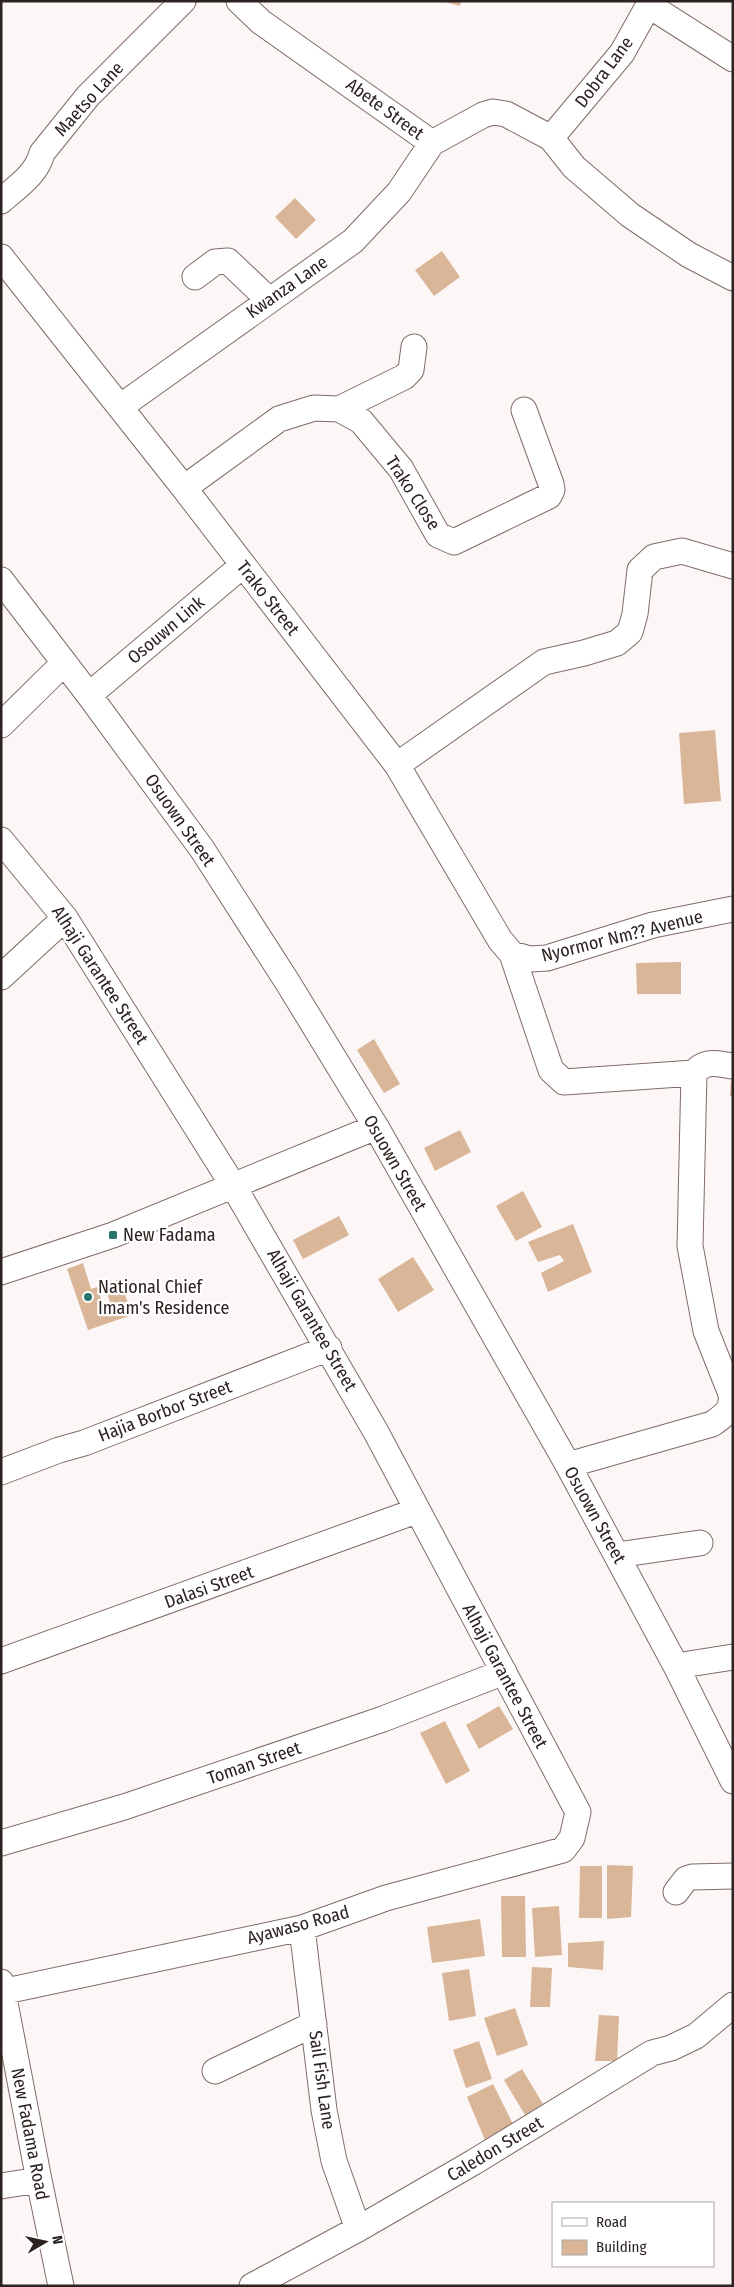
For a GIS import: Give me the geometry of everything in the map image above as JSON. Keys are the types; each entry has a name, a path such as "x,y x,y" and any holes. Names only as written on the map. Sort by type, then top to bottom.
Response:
{"street":[{"name":"Maetso Lane","path":"1,201 35,171 40,164 42,153 88,96 183,1"},
{"name":"Abete Street","path":"239,1 261,22 432,143 493,112 506,114 551,138 574,167 630,215 688,255 733,278"},
{"path":"650,4 733,59"},
{"name":"Dobra Lane","path":"551,138 622,53 650,4"},
{"name":"Kwanza Lane","path":"120,407 353,241 398,192 432,143"},
{"name":"Trako Street","path":"1,257 184,488 398,765 500,940 512,954 551,1070 564,1082 694,1073"},
{"path":"195,277 215,262 228,261 269,300"},
{"path":"339,409 404,377 411,370 414,346"},
{"name":"Trako Close","path":"184,488 280,419 314,408 339,409 361,421 401,469 438,535 454,542 549,496 552,490 551,484 524,410"},
{"path":"398,765 544,662 617,643 630,632 635,614 640,570 654,556 682,551 733,566"},
{"name":"Osouwn Link","path":"89,695 243,565"},
{"name":"Osuown Street","path":"1,580 89,695 206,856 288,983 376,1127 568,1464 676,1666 733,1781"},
{"path":"1,724 64,663"},
{"name":"Alhaji Garantee Street","path":"1,840 65,918 234,1187 329,1348 376,1432 416,1511 572,1799 578,1812 576,1825"},
{"name":"Nyormor Nm?? Avenue","path":"512,954 530,959 547,958 653,924 733,910"},
{"path":"1,976 65,918"},
{"path":"568,1464 712,1424 727,1414 732,1404 731,1394 706,1331 690,1246 694,1073 700,1065 708,1062 733,1066"},
{"path":"1,1272 113,1235 234,1187 376,1127"},
{"name":"Hajia Borbor Street","path":"1,1472 59,1450 84,1443 329,1348"},
{"name":"Dalasi Street","path":"1,1661 416,1511"},
{"path":"617,1555 700,1543"},
{"path":"676,1666 733,1657"},
{"name":"Toman Street","path":"1,1843 124,1807 383,1719 504,1672"},
{"name":"Ayawaso Road","path":"2,1988 302,1928 386,1898 563,1850 572,1838 576,1825"},
{"path":"676,1892 686,1879 692,1877 733,1876"},
{"name":"Sail Fish Lane","path":"302,1928 324,2110 334,2161 358,2229"},
{"name":"New Fadama Road","path":"2,1988 61,2286"},
{"name":"Caledon Street","path":"252,2286 358,2229 474,2162 652,2053 671,2048 696,2036 733,2005"},
{"path":"215,2071 314,2024"},
{"path":"1,2186 39,2180"}],"building":[{"path":"442,1 461,1 460,6"},
{"path":"295,198 316,220 296,239 275,217"},
{"path":"442,251 460,277 434,296 415,270"},
{"path":"715,730 721,801 684,804 679,733"},
{"path":"681,962 681,994 637,994 636,963"},
{"path":"374,1039 400,1084 384,1093 357,1050"},
{"path":"731,1081 733,1081 733,1096 730,1096"},
{"path":"460,1130 471,1152 435,1171 424,1148"},
{"path":"523,1191 542,1227 516,1241 496,1206"},
{"path":"339,1216 349,1235 303,1259 293,1240"},
{"path":"573,1224 592,1272 548,1292 541,1273 564,1261 560,1255 538,1262 528,1242"},
{"path":"413,1257 434,1290 398,1312 378,1279"},
{"name":"National Chief Imam's Residence","path":"83,1263 91,1289 97,1287 104,1307 111,1305 104,1285 120,1279 132,1315 88,1330 67,1269"},
{"path":"499,1706 513,1729 479,1749 466,1725"},
{"path":"445,1721 470,1771 446,1784 420,1733"},
{"path":"607,1865 633,1866 631,1917 607,1919"},
{"path":"580,1866 602,1866 602,1918 579,1918"},
{"path":"501,1896 525,1896 526,1957 502,1957"},
{"path":"559,1906 562,1955 535,1957 532,1908"},
{"path":"480,1919 485,1956 432,1963 427,1927"},
{"path":"604,1941 603,1970 568,1967 568,1943"},
{"path":"532,1967 552,1968 550,2007 530,2007"},
{"path":"469,1969 476,2016 449,2021 442,1973"},
{"path":"515,2008 528,2045 497,2056 484,2018"},
{"path":"599,2015 619,2016 617,2061 595,2061"},
{"path":"479,2041 492,2079 466,2088 453,2050"},
{"path":"522,2069 543,2104 525,2115 504,2080"},
{"path":"493,2084 516,2130 487,2145 467,2097"}],"place":[{"name":"New Fadama","path":"113,1235"},
{"name":"National Chief Imam's Residence","path":"88,1297"}]}
